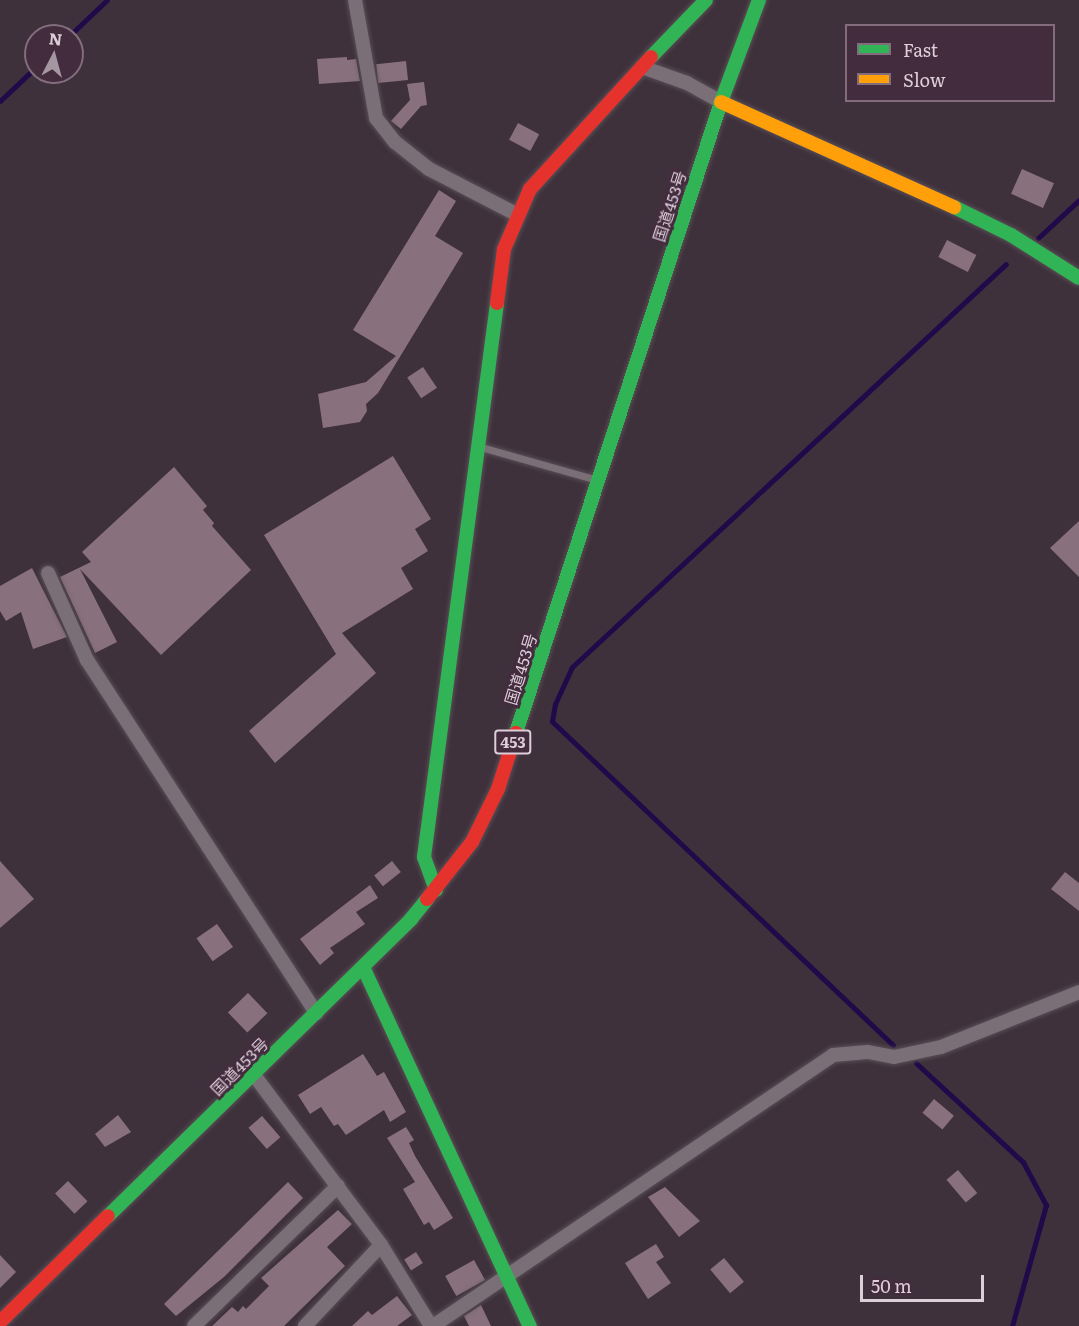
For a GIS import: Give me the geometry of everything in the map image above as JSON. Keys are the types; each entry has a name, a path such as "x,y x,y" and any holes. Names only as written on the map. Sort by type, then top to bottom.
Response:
{"main road":[{"path":"436,890 424,857 504,249 516,214 530,189 562,150 706,0"},
{"name":"国道453号","path":"0,1322 363,967 436,890 472,842 498,789 596,480 721,102 759,0"},
{"path":"721,102 1011,235 1079,278"},
{"path":"363,967 530,1326"}],"street":[{"path":"355,0 376,118 395,142 429,169 516,214"},
{"path":"642,67 721,102"},
{"path":"48,573 87,660 316,1013"},
{"path":"254,1076 381,1245 432,1326 507,1279 833,1055 868,1052 894,1057 941,1047 1079,992"},
{"path":"194,1326 338,1186"},
{"path":"304,1326 381,1245"}],"lane":[{"path":"478,446 596,480"}],"building":[{"path":"347,57 347,60 356,59 360,81 319,84 317,59"},
{"path":"406,61 408,80 378,83 376,64"},
{"path":"424,82 427,105 421,106 401,129 391,121 410,100 407,84"},
{"path":"518,123 539,134 530,151 509,140"},
{"path":"1022,169 1054,183 1043,208 1011,194"},
{"path":"439,190 456,201 435,236 463,253 378,393 366,404 367,411 360,422 323,428 318,394 366,382 396,356 353,330"},
{"path":"947,240 976,255 968,272 938,257"},
{"path":"423,367 437,388 421,398 407,378"},
{"path":"393,456 431,519 415,529 428,551 401,568 413,589 342,633 376,673 275,763 249,731 336,654 264,535"},
{"path":"174,467 207,506 203,510 214,523 212,526 251,570 161,655 80,569 117,642 95,653 60,577 91,562 82,552"},
{"path":"1079,521 1079,577 1050,548"},
{"path":"32,568 67,637 33,649 21,612 6,621 0,611 0,586"},
{"path":"0,861 34,899 0,928"},
{"path":"392,861 401,872 383,886 374,875"},
{"path":"1065,872 1079,883 1079,911 1051,889"},
{"path":"370,885 378,898 356,912 365,924 330,948 334,953 320,965 300,939"},
{"path":"217,924 233,947 213,961 197,938"},
{"path":"248,993 267,1013 247,1033 228,1012"},
{"path":"363,1054 377,1076 384,1072 406,1112 390,1122 384,1110 346,1135 338,1124 334,1126 321,1107 310,1114 298,1095"},
{"path":"934,1099 954,1116 942,1130 922,1113"},
{"path":"118,1115 131,1132 105,1147 95,1134"},
{"path":"262,1116 280,1137 267,1149 248,1128"},
{"path":"406,1127 414,1140 409,1143 415,1156 453,1218 434,1230 429,1222 424,1225 403,1189 415,1182 387,1138"},
{"path":"958,1170 977,1193 966,1203 947,1180"},
{"path":"68,1181 87,1201 75,1214 55,1194"},
{"path":"288,1182 303,1198 224,1277 176,1316 164,1304"},
{"path":"665,1187 700,1221 679,1237 648,1197"},
{"path":"338,1210 352,1224 327,1247 345,1266 284,1326 212,1326 232,1307 238,1312 243,1306 246,1309 269,1286 261,1278"},
{"path":"656,1244 664,1257 656,1262 671,1283 648,1299 625,1263"},
{"path":"416,1252 423,1263 411,1270 404,1259"},
{"path":"0,1255 16,1272 0,1288"},
{"path":"724,1258 744,1282 730,1293 710,1270"},
{"path":"474,1260 485,1280 456,1296 445,1276"},
{"path":"397,1296 412,1315 397,1326 352,1326 368,1311 372,1315"},
{"path":"481,1305 491,1326 469,1326 464,1316"}],"waterway":[{"path":"82,24 107,0"},
{"path":"0,101 24,78"},
{"path":"1038,238 1079,200"},
{"path":"893,1045 552,721 555,704 572,667 1006,264"},
{"path":"916,1063 1023,1162 1046,1205 1012,1326"}],"traffic: fast":[{"path":"651,57 706,0"},
{"path":"516,733 721,102 759,0"},
{"path":"954,207 1011,235 1079,278"},
{"path":"436,890 424,857 497,303"},
{"path":"108,1216 411,919 427,899"},
{"path":"363,967 530,1326"}],"traffic: slow":[{"path":"721,102 954,207"}],"traffic: jam":[{"path":"497,303 504,249 530,189 651,57"},
{"path":"427,899 472,842 498,789 516,733"},
{"path":"0,1322 108,1216"}]}
